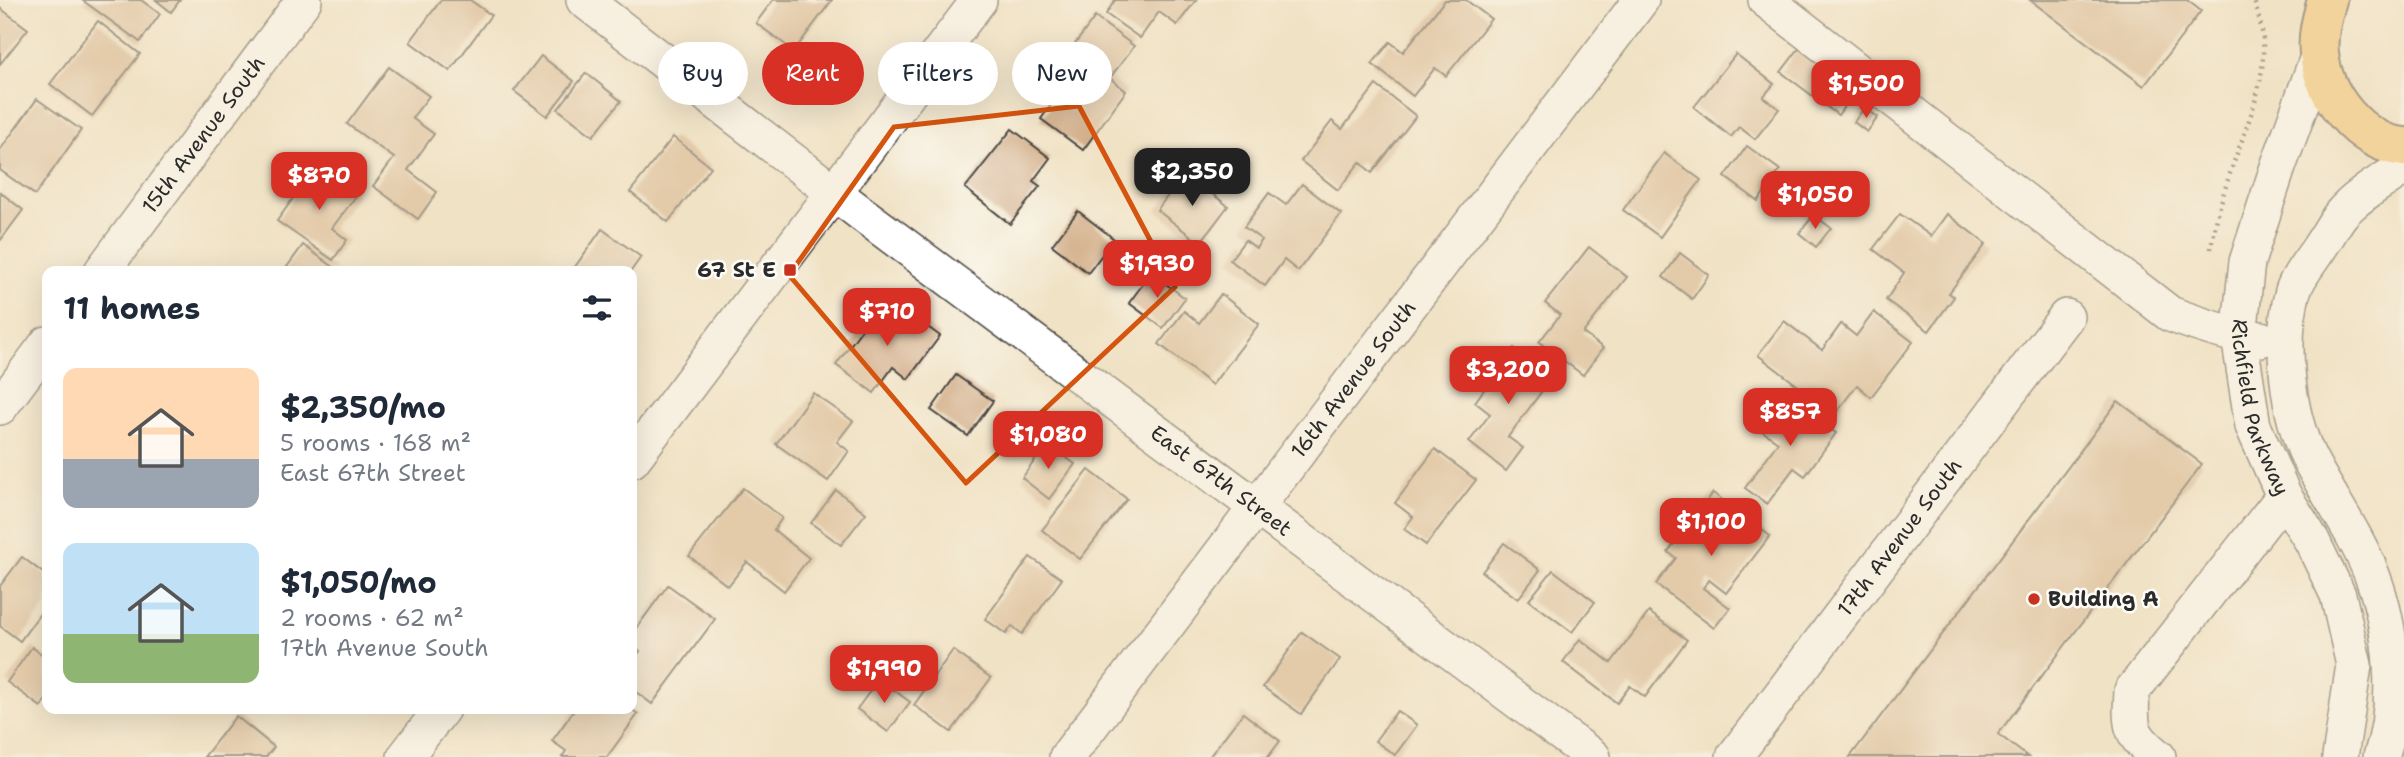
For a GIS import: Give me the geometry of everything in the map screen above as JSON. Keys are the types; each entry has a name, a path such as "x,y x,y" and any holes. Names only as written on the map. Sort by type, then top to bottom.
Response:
{"main road":[{"path":"2316,21 2327,85 2344,112 2368,134 2404,147"}],"street":[{"name":"15th Avenue South","path":"106,266 304,0"},
{"name":"East 67th Street","path":"584,0 835,193 1593,757"},
{"path":"637,453 979,0"},
{"name":"16th Avenue South","path":"1067,757 1641,0"},
{"path":"1774,2 2170,314 2239,336 2285,342"},
{"name":"Richfield Parkway","path":"2316,21 2278,167 2247,262 2239,336 2253,426 2284,496 2312,541 2338,595 2354,665 2340,757"},
{"name":"Richfield Parkway","path":"2381,757 2385,746 2393,682 2393,610 2309,457 2292,408 2285,342 2293,289 2343,211 2404,167"},
{"name":"17th Avenue South","path":"1734,757 2066,317"},
{"path":"0,407 42,351"},
{"path":"2158,757 2137,740 2131,719 2132,691 2284,496"},
{"path":"405,757 438,714"}],"path":[{"path":"2237,152 2254,111 2261,83 2263,41 2254,0"}],"highlighted area":[{"path":"1079,106 1175,287 966,483 789,275 894,127"}],"building":[{"path":"82,0 141,0 160,14 140,42"},
{"path":"156,0 180,0 171,12"},
{"path":"441,0 470,0 491,15 450,71 410,42"},
{"path":"773,0 832,0 801,42 782,42 756,23"},
{"path":"1115,0 1196,0 1177,25 1159,12 1140,38 1106,14"},
{"path":"1445,0 1466,0 1491,19 1446,76 1435,68 1413,96 1372,64 1390,42 1403,52"},
{"path":"2030,0 2187,0 2201,11 2144,86"},
{"path":"0,8 28,29 0,64"},
{"path":"1095,17 1134,46 1112,75 1112,42 1077,42"},
{"path":"98,21 140,54 92,116 50,84"},
{"path":"1804,42 1861,84 1838,115 1781,72"},
{"path":"1736,54 1774,84 1763,97 1779,109 1755,139 1739,127 1731,137 1694,107"},
{"path":"541,56 574,81 547,116 514,91"},
{"path":"389,67 429,96 412,118 434,134 408,170 437,192 418,219 373,186 394,158 347,124"},
{"path":"586,73 621,101 593,136 558,109"},
{"path":"1112,80 1126,91 1083,150 1041,119 1051,105 1112,105"},
{"path":"1376,85 1416,116 1372,173 1360,162 1338,190 1301,161 1332,121 1342,129"},
{"path":"37,99 81,130 35,195 0,170 0,150"},
{"path":"1864,108 1878,117 1867,132 1854,122"},
{"path":"1012,129 1050,158 1033,181 1040,186 1010,224 965,188"},
{"path":"673,137 711,167 668,222 630,192"},
{"path":"1747,146 1780,170 1758,201 1725,177"},
{"path":"1664,153 1701,180 1660,237 1623,210"},
{"path":"316,166 357,195 332,228 347,240 333,260 277,221"},
{"path":"1185,173 1228,206 1200,243 1157,210"},
{"path":"1302,184 1341,214 1298,271 1284,260 1265,286 1230,260 1245,240 1256,248 1262,240 1244,227 1269,193 1286,205"},
{"path":"0,192 23,210 0,241"},
{"path":"1078,211 1114,239 1088,273 1052,245"},
{"path":"1900,214 1931,236 1947,214 1986,244 1949,293 1954,297 1929,331 1886,300 1904,273 1873,249"},
{"path":"1814,215 1831,228 1816,247 1799,233"},
{"path":"602,229 641,257 635,266 576,266"},
{"path":"303,245 332,266 288,266"},
{"path":"1589,247 1627,277 1583,333 1603,348 1583,375 1539,342 1560,315 1545,303"},
{"path":"1680,253 1709,275 1692,299 1663,277"},
{"path":"1170,257 1183,267 1172,280 1160,270"},
{"path":"1151,273 1185,298 1163,328 1129,303"},
{"path":"1221,294 1259,324 1212,385 1159,344 1184,311 1199,323"},
{"path":"878,307 893,319 902,308 940,336 908,379 893,367 874,393 836,365"},
{"path":"1874,312 1913,342 1871,397 1857,385 1835,414 1758,355 1784,321 1822,350 1841,324 1856,336"},
{"path":"1514,348 1553,376 1508,437 1523,448 1506,471 1469,442 1490,414 1475,402"},
{"path":"956,375 993,401 968,436 931,410"},
{"path":"813,393 853,421 837,442 849,451 828,481 776,444"},
{"path":"1786,397 1836,433 1805,476 1794,468 1767,504 1745,488 1778,442 1762,431"},
{"name":"Building A","path":"2118,401 2202,464 1998,734 2028,757 1850,757"},
{"path":"1047,444 1075,464 1049,499 1022,478"},
{"path":"1435,449 1476,480 1426,545 1404,529 1413,517 1395,503"},
{"path":"1089,470 1127,499 1080,559 1042,530"},
{"path":"743,488 782,518 774,530 809,558 784,591 747,562 728,586 689,556"},
{"path":"836,490 866,513 841,545 811,523"},
{"path":"1713,493 1770,536 1726,593 1709,580 1703,588 1730,608 1714,628 1656,584 1676,558 1668,552"},
{"path":"1504,543 1540,570 1518,599 1482,572"},
{"path":"22,557 42,572 42,611 20,641 0,626 0,586"},
{"path":"1030,557 1062,579 1022,634 1012,626 1006,634 985,619"},
{"path":"1553,570 1595,602 1572,632 1529,600"},
{"path":"668,585 715,619 652,704 637,693 637,655 640,651 637,649 637,627"},
{"path":"1649,612 1687,640 1645,697 1630,686 1617,703 1563,662 1580,639 1611,663"},
{"path":"1302,632 1340,659 1301,714 1263,687"},
{"path":"32,647 42,654 41,707 7,682"},
{"path":"953,650 991,678 951,732 914,705"},
{"path":"879,679 910,702 888,732 857,709"},
{"path":"1397,711 1417,725 1395,755 1375,741"},
{"path":"1243,713 1280,741 1268,757 1209,757"},
{"path":"571,714 638,714 607,757 562,757 566,751 552,741"},
{"path":"236,716 274,747 266,757 204,757"}],"place":[{"name":"67 St E","path":"790,270"},
{"name":"Building A","path":"2034,599"}]}
